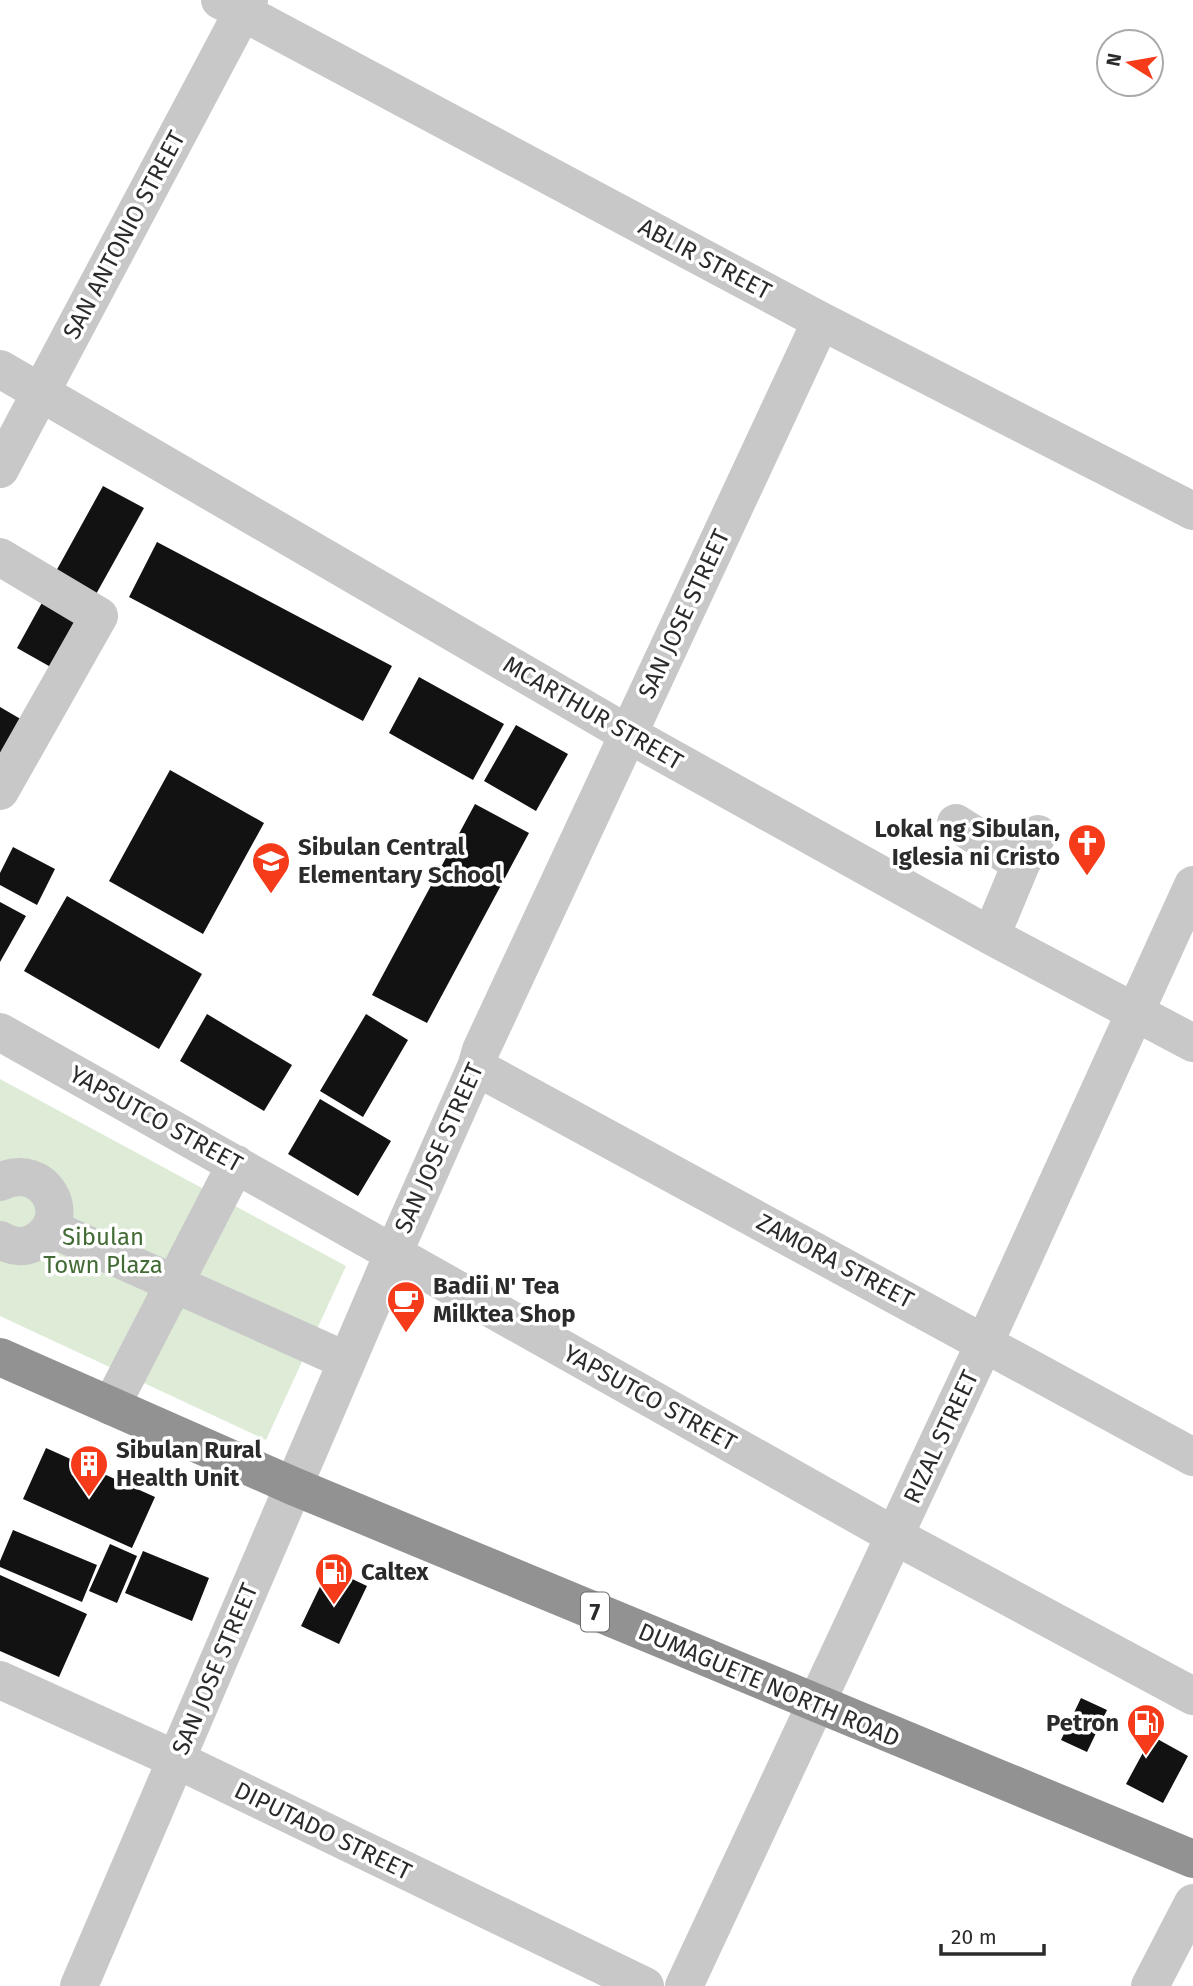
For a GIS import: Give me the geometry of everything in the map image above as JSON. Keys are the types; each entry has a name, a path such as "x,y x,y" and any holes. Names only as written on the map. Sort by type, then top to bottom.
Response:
{"highway":[{"name":"DUMAGUETE NORTH ROAD","path":"0,1357 293,1486 1193,1859"}],"street":[{"name":"ABLIR STREET","path":"237,4 821,321 1193,512"},
{"name":"SAN ANTONIO STREET","path":"0,470 237,4"},
{"name":"SAN JOSE STREET","path":"79,1986 487,1037 821,321"},
{"name":"MCARTHUR STREET","path":"0,369 628,734 991,936 1193,1043"},
{"path":"0,557 99,616 0,791"},
{"path":"956,822 1030,849 991,936"},
{"name":"RIZAL STREET","path":"684,1986 985,1342 1193,885"},
{"name":"YAPSUTCO STREET","path":"0,1032 895,1536 1193,1696"},
{"name":"ZAMORA STREET","path":"476,1067 1193,1457"},
{"path":"111,1406 236,1164"},
{"path":"0,1182 16,1176 31,1178 43,1186 52,1198 54,1208 50,1228 44,1237 31,1245 17,1247 1,1243"},
{"path":"50,1228 347,1361"},
{"name":"DIPUTADO STREET","path":"0,1680 177,1760 645,1986"},
{"path":"1150,1986 1193,1903"}],"green space":[{"name":"Sibulan Town Plaza","path":"0,1079 346,1266 266,1440 0,1316"}],"building":[{"path":"103,486 144,508 95,596 55,573"},
{"path":"157,542 392,666 363,721 129,597"},
{"path":"44,599 84,622 56,670 17,648"},
{"path":"419,677 504,724 473,780 389,733"},
{"path":"0,707 24,721 0,764"},
{"path":"516,725 568,754 536,811 484,781"},
{"path":"170,770 264,823 203,934 109,881"},
{"path":"475,804 529,833 427,1023 372,995"},
{"path":"13,847 55,869 37,905 0,885 0,873"},
{"path":"67,896 202,974 159,1049 24,971"},
{"path":"0,902 26,916 0,962"},
{"path":"207,1014 292,1065 264,1111 180,1061"},
{"path":"366,1014 408,1040 363,1117 320,1091"},
{"path":"320,1099 391,1141 358,1196 288,1154"},
{"name":"Sibulan Rural Health Unit","path":"46,1448 155,1497 132,1548 23,1499"},
{"path":"13,1530 97,1565 82,1602 0,1567"},
{"path":"110,1544 137,1556 117,1603 89,1591"},
{"path":"143,1551 209,1578 192,1621 125,1593"},
{"name":"Caltex","path":"329,1568 367,1586 339,1644 301,1626"},
{"path":"0,1575 87,1614 59,1677 0,1651"},
{"path":"1081,1698 1107,1710 1087,1752 1061,1740"},
{"path":"1152,1736 1188,1756 1163,1803 1126,1784"}],"place":[{"name":"Lokal ng Sibulan, Iglesia ni Cristo","path":"1087,877"},
{"name":"Sibulan Central Elementary School","path":"271,895"},
{"name":"Badii N' Tea Milktea Shop","path":"406,1334"},
{"name":"Sibulan Rural Health Unit","path":"89,1498"},
{"name":"Caltex","path":"334,1606"},
{"name":"Petron","path":"1146,1757"}]}
